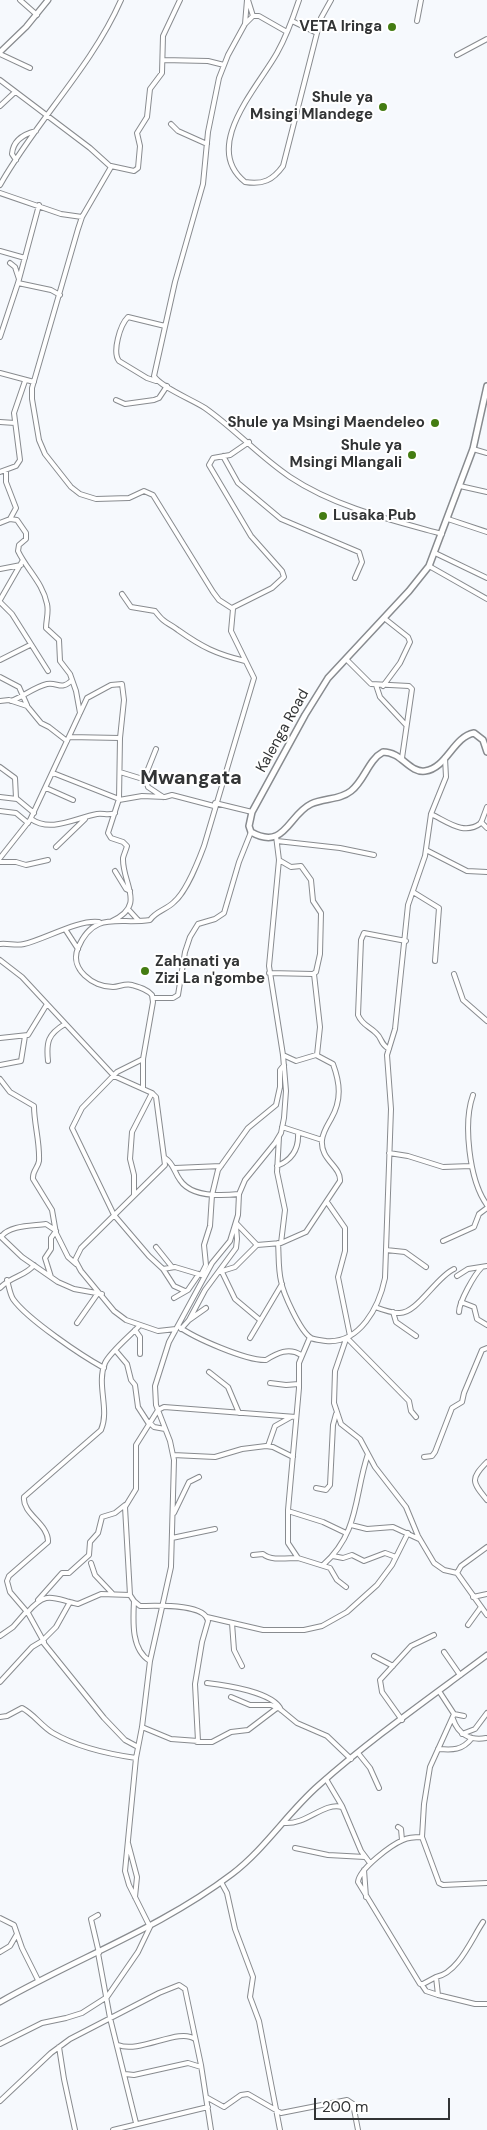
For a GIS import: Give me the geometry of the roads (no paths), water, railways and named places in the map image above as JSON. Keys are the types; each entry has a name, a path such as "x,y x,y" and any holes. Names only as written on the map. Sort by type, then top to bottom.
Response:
{"main road":[{"name":"Kalenga Road","path":"251,832 249,826 252,812 316,696 328,678 429,566 473,449 487,386"},
{"path":"251,832 266,838 276,839 302,810 311,804 345,795 351,791 373,760 381,753 386,752 402,758 416,770 425,771 436,766 463,738 474,733 482,740 487,752"}],"street":[{"path":"20,0 37,15"},
{"path":"30,68 0,53 37,15 48,0"},
{"path":"0,185 36,131 68,89 106,29 121,0"},
{"path":"0,80 111,166 134,171 138,168 140,146 137,134 147,117 150,89 162,73 163,36 180,0"},
{"path":"248,0 253,16"},
{"path":"246,24 248,0"},
{"path":"300,0 287,32 270,64 242,107 230,144 229,158 233,170 245,182 265,183 276,176 283,166 317,33 331,0"},
{"path":"417,21 421,0"},
{"path":"157,381 154,373 203,184 207,144 216,91 224,65 246,24 253,16 259,16 287,32"},
{"path":"292,21 317,33"},
{"path":"457,55 487,39"},
{"path":"162,60 208,61 224,65"},
{"path":"0,106 15,92"},
{"path":"171,124 178,131 207,144"},
{"path":"16,160 12,154 16,143 26,133 36,131"},
{"path":"0,944 25,944 89,922 150,920 155,913 165,910 177,899 200,858 254,679 231,631 234,614 232,608 219,600 212,592 151,493 144,491 129,498 96,499 84,496 71,487 45,454 39,440 32,399 34,382 82,217 109,174 111,166"},
{"path":"0,193 40,205 61,214 82,217"},
{"path":"0,337 19,281 40,205"},
{"path":"0,250 25,258"},
{"path":"10,263 15,267 19,281 51,290 60,295"},
{"path":"165,326 128,318 122,328 117,352 119,361 205,409 249,442 277,467 313,490 346,504 442,534"},
{"path":"0,373 34,382"},
{"path":"0,472 16,466 20,460 15,423 15,403 25,381"},
{"path":"116,400 125,404 154,400 159,398 166,386"},
{"path":"0,422 15,423"},
{"path":"232,608 272,588 284,577 282,570 243,524 212,474 209,465 210,461 234,453 249,442"},
{"path":"473,449 487,453"},
{"path":"223,456 238,482 280,519 359,552 362,562 355,578"},
{"path":"6,470 6,482 19,522 26,536 18,548 22,562 44,593 48,610 46,628 59,640 60,660 69,671 80,713"},
{"path":"460,486 487,492"},
{"path":"0,523 9,519 16,508"},
{"path":"9,519 19,522"},
{"path":"448,519 487,532"},
{"path":"435,554 487,578"},
{"path":"0,569 22,562"},
{"path":"22,562 0,601 12,614 48,671"},
{"path":"429,566 487,600"},
{"path":"122,594 131,607 155,610 166,624 176,628 202,646 217,654 245,661"},
{"path":"383,686 400,664 410,642 408,637 384,618"},
{"path":"0,660 30,645"},
{"path":"346,659 365,679 376,686 409,686 412,688 402,758"},
{"path":"0,677 19,687 24,695 27,706 41,723 68,739 120,738"},
{"path":"11,701 46,685 61,686 72,680"},
{"path":"0,858 34,813 89,696 111,685 123,685 119,800 108,833 111,838 123,842 127,846 124,860 131,903 128,909 112,921"},
{"path":"376,686 380,697 406,725"},
{"path":"0,701 11,701 27,706"},
{"path":"144,779 156,749"},
{"path":"316,1488 326,1490 330,1485 333,1425 336,1414 334,1393 335,1371 348,1338 362,1326 375,1307 382,1293 385,1278 391,1109 387,1061 395,1029 406,941 408,905 426,850 431,814 446,777 445,758"},
{"path":"0,767 15,778 14,791 17,799"},
{"path":"120,772 144,779 148,786 163,797"},
{"path":"53,774 79,782 96,789 104,795 119,800 142,796 163,797 172,795 252,812"},
{"path":"46,788 66,795 73,800"},
{"path":"0,796 17,799 34,813"},
{"path":"431,814 464,830 482,822 487,807"},
{"path":"0,811 16,813 28,823"},
{"path":"31,818 39,825 53,825 96,814 109,816 115,813"},
{"path":"56,847 86,818"},
{"path":"482,822 487,828"},
{"path":"153,998 173,998 178,995 190,937 198,924 215,919 224,913 239,862 251,832"},
{"path":"189,1320 204,1290 220,1272 236,1248 238,1240 236,1224 239,1194 245,1180 264,1159 282,1127 286,1091 284,1065 269,973 279,860 276,839 374,855"},
{"path":"426,850 467,871 487,872"},
{"path":"0,862 16,862 26,865 48,860"},
{"path":"279,860 291,867 301,866 311,880 313,901 321,915 320,954 314,974 320,1027 317,1056"},
{"path":"115,871 126,889 130,891"},
{"path":"413,892 439,908 435,960"},
{"path":"128,909 138,920"},
{"path":"101,922 91,929 78,949 78,966 84,976 106,986 126,984 137,986 149,992 153,998 143,1059 143,1089"},
{"path":"65,930 78,949"},
{"path":"389,1049 381,1044 378,1035 363,1024 358,1015 361,940 364,933 406,941"},
{"path":"0,960 22,977 114,1076 152,1093 158,1103 161,1144 165,1158 164,1167 81,1248 76,1257 76,1264"},
{"path":"269,973 314,974"},
{"path":"454,974 463,1000 487,1021"},
{"path":"0,1038 25,1036 30,1032 47,1004"},
{"path":"48,1061 47,1044 49,1036 65,1024"},
{"path":"0,1065 22,1061 25,1036"},
{"path":"220,1272 235,1267 257,1245 280,1243 306,1232 338,1185 340,1177 324,1154 322,1140 338,1104 339,1092 333,1064 317,1056 296,1061 283,1055"},
{"path":"143,1059 120,1070 86,1102 72,1127 114,1215 149,1256 163,1269 174,1286 186,1292"},
{"path":"150,1927 125,1871 136,1758 150,1661 171,1572 174,1455 154,1400 155,1386 162,1358 206,1266 204,1247 210,1226 215,1180 221,1166 248,1128 276,1105 280,1092 280,1070 284,1065"},
{"path":"0,1079 10,1092 34,1106 38,1130 39,1162 32,1173 33,1179 52,1210 55,1231 68,1257 100,1294 120,1316 140,1326 158,1330 178,1328 206,1308"},
{"path":"134,1195 134,1175 130,1159 131,1137 133,1127 141,1118 152,1093"},
{"path":"443,1241 474,1227 479,1214 487,1206 478,1188 471,1166 468,1116 473,1095"},
{"path":"282,1127 322,1140"},
{"path":"277,1166 288,1160 296,1150 298,1133"},
{"path":"278,1137 277,1166 285,1210 280,1243 282,1284 302,1328 310,1337 330,1341 348,1338"},
{"path":"389,1153 416,1158 443,1167 471,1166"},
{"path":"165,1158 175,1168 183,1184 212,1195 239,1194"},
{"path":"175,1168 221,1166"},
{"path":"327,1202 345,1228 345,1251 338,1277 348,1338 409,1401 411,1411 416,1417"},
{"path":"55,1231 46,1224 31,1227 23,1225 15,1230 4,1232 1,1236 17,1253 51,1277 70,1288 100,1294"},
{"path":"236,1224 257,1245"},
{"path":"174,1298 186,1292 202,1275 230,1241 236,1224"},
{"path":"51,1277 45,1258 51,1250 51,1238 55,1231"},
{"path":"156,1247 172,1267"},
{"path":"386,1250 405,1252 426,1268"},
{"path":"0,1288 8,1280 27,1273 34,1265"},
{"path":"457,1276 468,1269 487,1266"},
{"path":"163,1269 172,1267 202,1275"},
{"path":"458,1312 471,1280 482,1267"},
{"path":"375,1307 403,1313 410,1310 445,1273 454,1269"},
{"path":"220,1272 235,1299 260,1320"},
{"path":"8,1280 12,1297 30,1315 71,1347 104,1368"},
{"path":"250,1338 282,1284"},
{"path":"77,1323 100,1294"},
{"path":"461,1302 474,1307 477,1319 487,1325"},
{"path":"393,1312 396,1322 416,1336"},
{"path":"138,1747 125,1740 70,1678 44,1641 27,1612 10,1592 8,1578 30,1556 45,1546 48,1537 25,1505 24,1497 101,1430 105,1415 104,1368 108,1359 140,1326"},
{"path":"178,1328 192,1336 247,1358 266,1360 275,1354 287,1351 296,1351 301,1354"},
{"path":"136,1330 141,1340 140,1354"},
{"path":"298,1558 293,1554 288,1543 288,1511 293,1457 294,1417 301,1354 310,1337"},
{"path":"424,1457 432,1456 435,1452 452,1408 462,1402 482,1350 487,1348"},
{"path":"116,1350 127,1364 135,1385 138,1407 150,1424 154,1427 165,1429"},
{"path":"209,1372 228,1387 239,1414"},
{"path":"270,1383 299,1384"},
{"path":"0,1636 13,1627 62,1573 70,1573 88,1554 90,1542 98,1533 102,1518 114,1513 126,1504 136,1489 136,1445 158,1410 168,1407 225,1410 239,1414 259,1413 294,1417"},
{"path":"336,1414 341,1424 360,1439 375,1467 406,1508 420,1540 437,1567 457,1574 487,1615"},
{"path":"268,1446 275,1426 294,1417"},
{"path":"174,1455 215,1458 242,1448 268,1446 293,1457"},
{"path":"323,1565 333,1556 355,1514 368,1454"},
{"path":"487,1462 476,1473 475,1479 476,1487 487,1500"},
{"path":"173,1515 188,1483 199,1477"},
{"path":"126,1504 130,1595 134,1601 140,1606 163,1606 194,1610 207,1617 263,1630 304,1630 322,1626 346,1612 371,1592 383,1578 408,1533"},
{"path":"288,1511 324,1522 346,1534"},
{"path":"350,1525 367,1529 391,1526 420,1540"},
{"path":"172,1538 215,1529"},
{"path":"457,1574 461,1566 487,1547"},
{"path":"333,1556 344,1558 352,1555 364,1561 385,1553 396,1557"},
{"path":"253,1555 263,1554 270,1558 298,1558 323,1565 330,1568 338,1580 346,1587"},
{"path":"91,1563 98,1579 112,1593"},
{"path":"38,1600 54,1596 79,1604 98,1594 130,1595"},
{"path":"473,1597 487,1594"},
{"path":"134,1601 136,1638 140,1652 150,1661"},
{"path":"0,1682 34,1645 44,1641 56,1627 70,1602"},
{"path":"468,1625 481,1607"},
{"path":"197,1742 195,1684 207,1617"},
{"path":"232,1623 234,1650 242,1666"},
{"path":"402,1720 382,1692 379,1684 382,1677 411,1646 434,1635"},
{"path":"444,1652 460,1675"},
{"path":"0,2002 38,1980 150,1927 221,1882 250,1859 326,1779 487,1655"},
{"path":"374,1656 393,1666"},
{"path":"207,1683 244,1688 276,1702 279,1709"},
{"path":"439,1691 462,1734 472,1738 486,1738"},
{"path":"232,1697 250,1705 268,1705 279,1709 297,1723 327,1736 351,1758"},
{"path":"0,1717 7,1716 22,1708 53,1733 76,1743 136,1758"},
{"path":"142,1726 171,1739 206,1743 231,1732 248,1730 279,1709"},
{"path":"462,1734 475,1729 487,1713"},
{"path":"453,1717 464,1716"},
{"path":"453,1717 430,1767 426,1788 422,1837 439,1883 442,1885 487,1883"},
{"path":"438,1749 453,1751 465,1745 472,1738"},
{"path":"358,1753 370,1768 379,1788"},
{"path":"326,1779 342,1807 365,1857 370,1863"},
{"path":"284,1822 305,1820 332,1806 342,1807"},
{"path":"398,1827 401,1829 402,1840"},
{"path":"422,1837 402,1840 370,1863 358,1882 426,1991 475,2004 487,2004"},
{"path":"127,1839 137,1877 135,1897"},
{"path":"295,1848 328,1855 365,1857"},
{"path":"364,1870 366,1897"},
{"path":"221,1882 227,1893 235,1929 253,1977 250,1997 259,2021 280,2130"},
{"path":"98,1915 90,1921 110,2018 136,2123"},
{"path":"0,1918 12,1923 38,1980"},
{"path":"422,1985 436,1977 450,1973 472,1943 483,1922"},
{"path":"0,2044 42,2023 82,2013 107,1997 138,1952 150,1927"},
{"path":"0,1952 10,1946 17,1934"},
{"path":"436,1977 438,1995"},
{"path":"0,2100 59,2047 86,2030 159,1993 180,1985 185,1989 196,2039 211,2130"},
{"path":"118,2045 130,2048 185,2035 196,2039"},
{"path":"59,2047 75,2130"},
{"path":"125,2074 134,2075 192,2063 201,2067"},
{"path":"206,2097 224,2107 241,2095 248,2094 275,2108 278,2112 284,2113 347,2100 353,2104 358,2130"},
{"path":"113,2130 208,2107"}],"place":[{"name":"VETA Iringa","path":"392,27"},
{"name":"Shule ya Msingi Mlandege","path":"383,107"},
{"name":"Shule ya Msingi Maendeleo","path":"435,423"},
{"name":"Shule ya Msingi Mlangali","path":"412,455"},
{"name":"Lusaka Pub","path":"323,516"},
{"name":"Zahanati ya Zizi La n'gombe","path":"145,971"}],"district":[{"name":"Mwangata","path":"191,779"}]}
